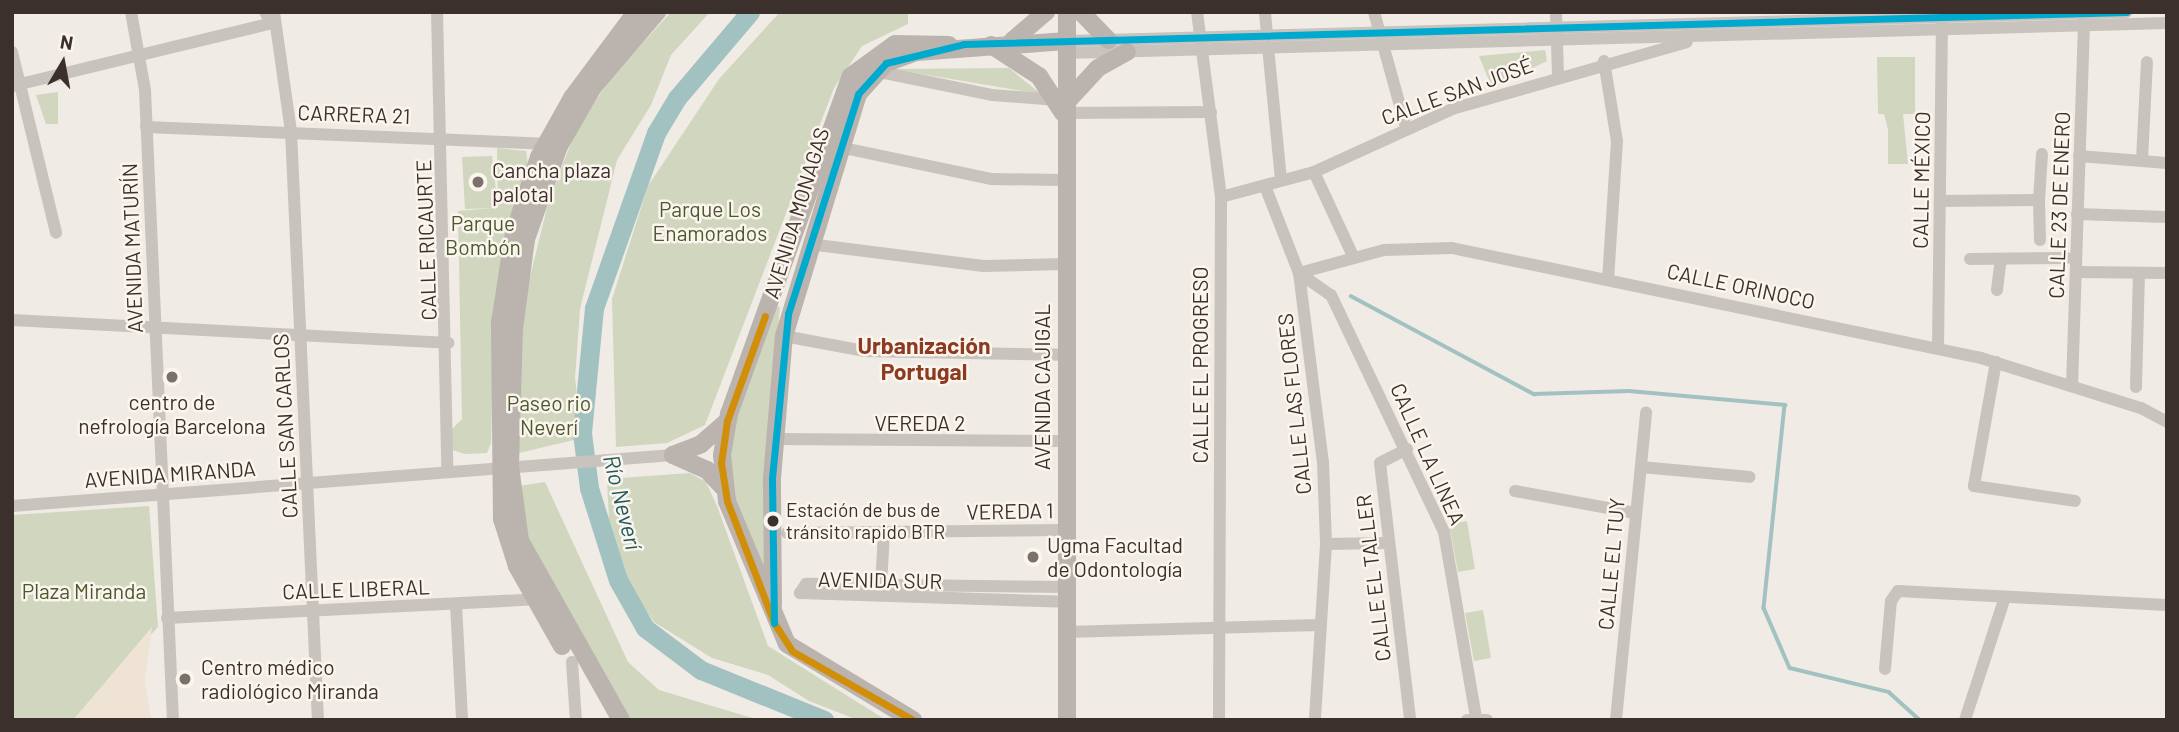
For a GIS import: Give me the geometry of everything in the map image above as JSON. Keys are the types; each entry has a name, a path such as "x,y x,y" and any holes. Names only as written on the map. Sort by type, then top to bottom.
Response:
{"main road":[{"path":"609,720 572,662 507,537 500,323 509,256 553,144 636,12"},
{"path":"553,144 593,87 657,12"},
{"path":"998,44 1031,30 1046,12"},
{"path":"1055,12 1063,45"},
{"path":"1063,45 1067,12"},
{"path":"1081,12 1108,40"},
{"name":"AVENIDA MONAGAS","path":"913,720 799,657 774,623 723,487 727,422 851,76 895,44 1063,45"},
{"path":"998,44 1028,66 1061,106 1098,68 1128,51"},
{"name":"AVENIDA MONAGAS","path":"774,623 775,439 784,336 809,244 858,94 875,71 949,45"},
{"name":"AVENIDA CAJIGAL","path":"1063,45 1061,106 1068,720"},
{"path":"673,455 701,444 727,422"},
{"path":"673,455 707,470 723,487"},
{"path":"540,599 621,720"},
{"path":"1060,720 1066,657"}],"street":[{"name":"AVENIDA MATURÍN","path":"131,12 142,54 155,330 159,488 173,720"},
{"name":"CALLE RICAURTE","path":"437,12 448,343 447,467"},
{"name":"CALLE EL PROGRESO","path":"1197,12 1220,197 1219,720"},
{"path":"1265,12 1281,179"},
{"path":"1374,12 1406,127"},
{"path":"2084,17 2127,12"},
{"path":"16,85 142,54 270,16 291,131"},
{"path":"1381,38 1557,19 1737,23 2084,17 2167,23"},
{"name":"CALLE 23 DE ENERO","path":"2072,386 2084,17"},
{"path":"1557,19 1558,75"},
{"name":"CALLE MÉXICO","path":"1938,348 1942,20"},
{"path":"1063,45 1128,51 1267,41 1381,38 1557,40 1713,36 1737,23"},
{"name":"CALLE SAN JOSÉ","path":"1220,197 1314,172 1406,127 1558,75 1604,61 1713,36"},
{"path":"1063,45 1108,40 1203,45"},
{"path":"12,52 16,85 56,233"},
{"path":"1604,61 1617,141 1608,279"},
{"path":"2142,160 2147,62"},
{"path":"875,71 980,93 1061,106 1211,113"},
{"name":"CARRERA 21","path":"146,128 440,135 553,144"},
{"name":"CALLE SAN CARLOS","path":"291,131 318,720"},
{"path":"839,147 991,179 1063,180"},
{"path":"2040,240 2042,154"},
{"path":"2079,156 2167,163"},
{"path":"1314,172 1353,256"},
{"name":"CALLE LAS FLORES","path":"1265,186 1299,273 1323,462 1326,544 1315,720"},
{"path":"1940,201 2039,200"},
{"path":"2077,214 2167,217"},
{"path":"809,244 984,266 1064,264"},
{"name":"CALLE ORINOCO","path":"1299,273 1353,256 1452,248 1996,362 2072,386 2167,422"},
{"path":"1970,259 2067,258"},
{"path":"1997,290 2001,259"},
{"path":"2077,272 2167,273"},
{"name":"CALLE LA LINEA","path":"1299,273 1331,295 1407,449 1444,532 1477,719"},
{"path":"2136,387 2139,274"},
{"path":"12,320 155,330 448,343"},
{"path":"784,336 864,351 1064,355"},
{"path":"1996,362 1974,486 2075,501"},
{"name":"CALLE EL TUY","path":"1616,720 1634,513 1646,412"},
{"name":"VEREDA 2","path":"775,439 1065,441"},
{"name":"CALLE EL TALLER","path":"1407,449 1380,463 1387,543 1410,720"},
{"name":"AVENIDA MIRANDA","path":"12,498 673,455"},
{"name":"AVENIDA MIRANDA","path":"307,480 447,467 504,467"},
{"path":"1641,467 1750,477"},
{"name":"AVENIDA MIRANDA","path":"12,506 159,488"},
{"path":"1515,491 1634,513"},
{"name":"VEREDA 1","path":"787,533 1065,530"},
{"path":"881,586 884,533"},
{"path":"1326,544 1387,543"},
{"name":"AVENIDA SUR","path":"806,584 1065,594 800,593 806,584"},
{"path":"1885,669 1892,594 2167,605"},
{"path":"1965,720 2005,597"},
{"name":"CALLE LIBERAL","path":"167,618 540,599"},
{"path":"456,604 462,720"},
{"path":"1066,632 1219,624 1321,625"},
{"path":"572,662 576,720"}],"green space":[{"name":"Paseo rio Neverí","path":"671,12 710,12 671,55 651,105 617,160 580,309 575,378 582,438 519,453 524,301 549,200 574,135 609,80"},
{"name":"Parque Los Enamorados","path":"780,12 908,12 908,24 862,46 834,88 705,425 667,443 616,447 612,299 648,186 719,79"},
{"path":"1545,50 1547,61 1492,88 1479,56"},
{"path":"1877,57 1915,57 1915,114 1903,114 1908,164 1888,164 1888,130 1884,114 1878,114"},
{"path":"1009,68 1041,94 892,69"},
{"path":"58,92 58,124 46,124 36,95"},
{"name":"Parque Bombón","path":"497,148 526,151 528,165 493,356 491,443 487,453 464,454 450,449 450,431 462,419 458,211 493,208 465,209 462,157 492,156 498,208"},
{"path":"774,306 780,307 763,484 764,579 728,483 731,425"},
{"path":"690,473 706,482 717,506 768,646 886,720 858,720 809,701 768,675 712,658 654,622 628,583 609,519 607,479"},
{"path":"545,482 628,662 659,690 759,720 631,720 528,543 519,486"},
{"name":"Plaza Miranda","path":"149,506 158,627 73,720 12,720 12,515"},
{"path":"1467,521 1475,569 1458,572 1449,524"},
{"path":"1483,610 1491,658 1474,661 1465,613"}],"shaded area":[{"path":"152,627 145,680 151,720 73,720"}],"waterway":[{"name":"Río Neverí","path":"750,12 677,98 656,133 594,308 582,433 589,488 618,580 645,628 701,670 824,720"},
{"path":"1351,296 1534,394 1629,391 1785,405 1764,608 1790,668 1889,692 1920,720"}],"transit line":[{"path":"774,623 772,478 788,314 858,94 886,63 964,44 2127,12"},
{"path":"765,316 727,421 721,463 727,501 774,623 792,651 913,720"}],"place":[{"name":"Cancha plaza palotal","path":"478,182"},
{"name":"centro de nefrología Barcelona","path":"172,377"},
{"name":"Estación de bus de tránsito rapido BTR","path":"773,521"},
{"name":"Ugma Facultad de Odontología","path":"1033,557"},
{"name":"Centro médico radiológico Miranda","path":"185,679"}],"district":[{"name":"Urbanización Portugal","path":"924,358"}]}
